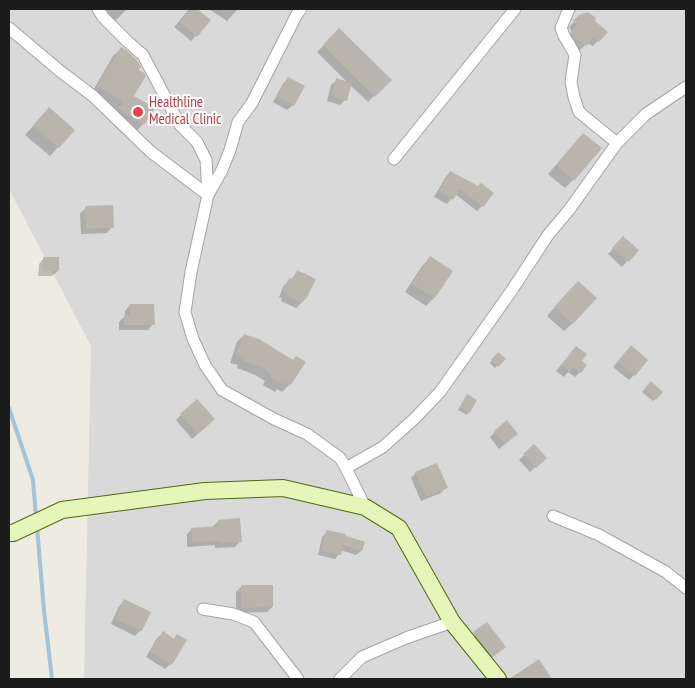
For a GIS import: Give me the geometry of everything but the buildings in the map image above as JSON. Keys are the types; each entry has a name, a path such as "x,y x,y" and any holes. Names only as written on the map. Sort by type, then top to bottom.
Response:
{"main road":[{"path":"11,533 62,510 205,491 283,488 365,507 399,528 452,622 498,679"}],"street":[{"path":"98,9 103,17 143,55 180,125 197,142 206,160 208,194"},
{"path":"302,9 297,14 252,103 238,122 230,150 208,194 190,272 185,312 193,339 205,365 222,390 274,419 307,434 340,458 365,507"},
{"path":"394,159 515,9"},
{"path":"569,9 561,28 575,54 571,82 577,104 580,112 617,143"},
{"path":"9,28 93,96 151,152 208,194"},
{"path":"346,468 383,447 414,420 440,392 512,290 548,235 569,210 617,143 646,114 686,87"},
{"path":"554,516 599,535 666,572 686,588"},
{"path":"203,609 233,614 254,622 298,679"},
{"path":"340,679 362,657 406,638 452,622"}],"shaded area":[{"path":"9,9 686,9 686,679 84,679 91,346 9,189"}],"waterway":[{"path":"9,408 33,480 36,517"},
{"path":"37,527 52,679"}],"place":[{"name":"Healthline Medical Clinic","path":"138,112"}]}
